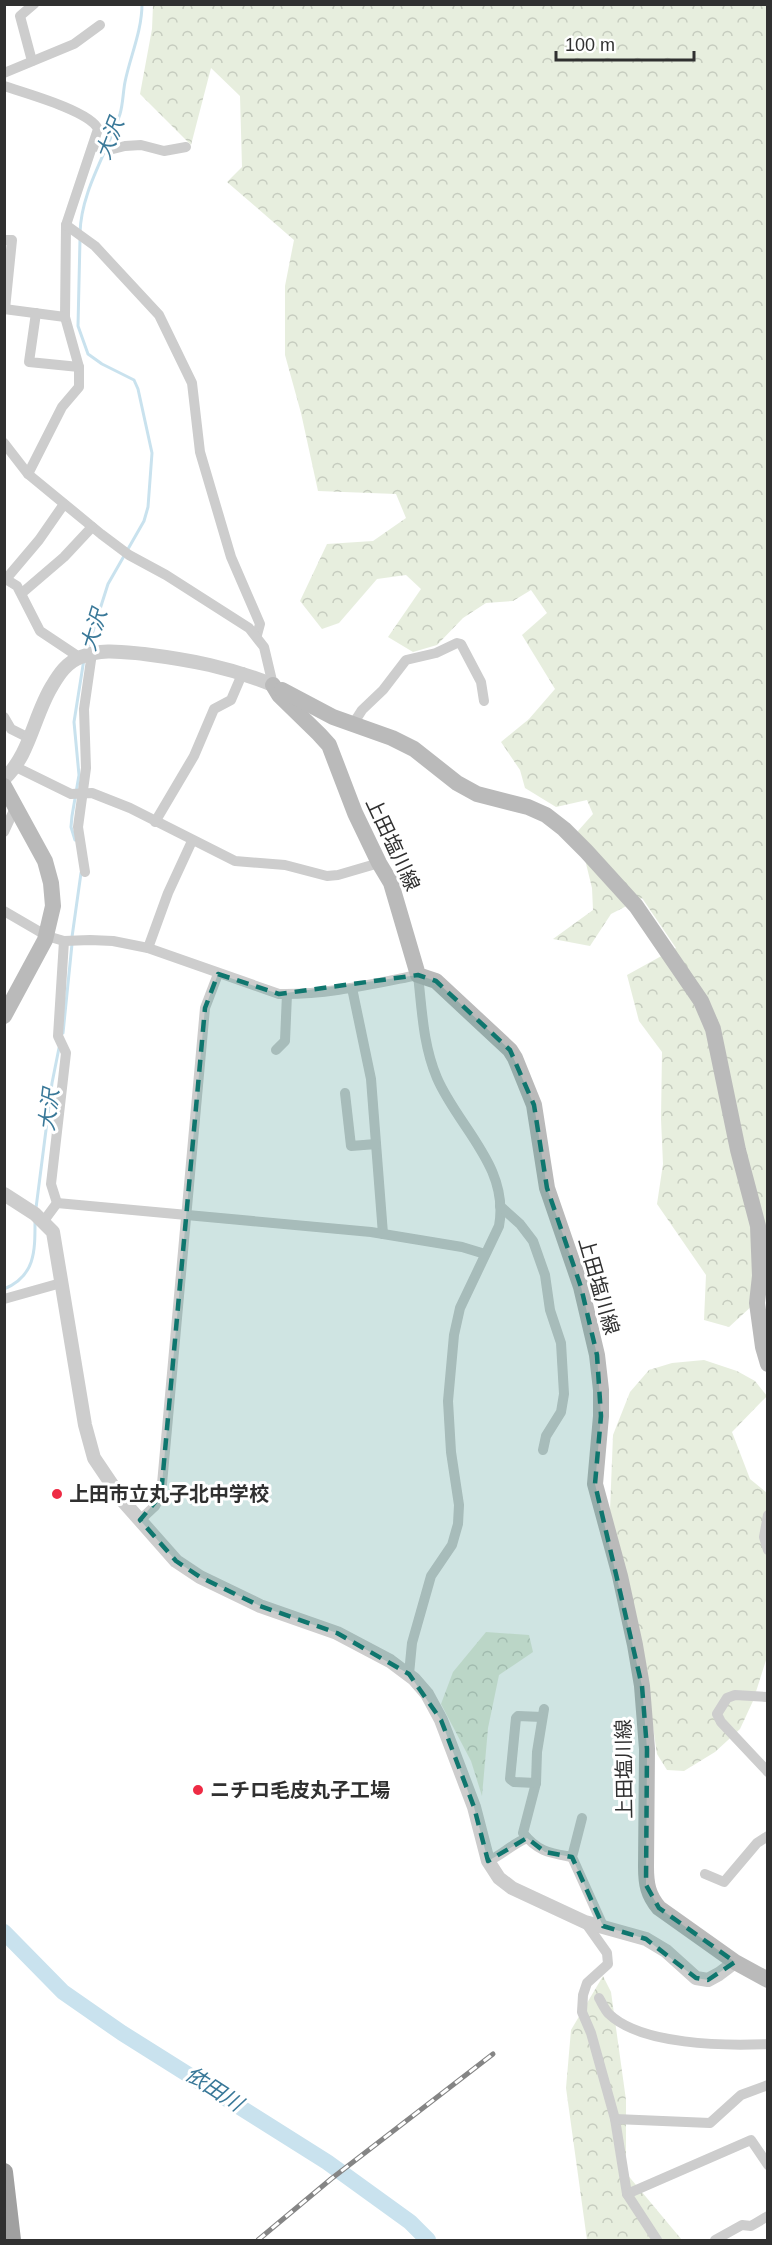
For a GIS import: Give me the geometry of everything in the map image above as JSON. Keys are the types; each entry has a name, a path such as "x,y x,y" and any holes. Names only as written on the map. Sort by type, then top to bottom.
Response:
{"highway":[{"path":"4,2172 12,2241"}],"main road":[{"path":"273,685 313,708 392,738 414,749 457,783 477,794 528,807 546,815 564,829 636,906 701,1001 713,1029 738,1150 758,1226 760,1276 757,1303 763,1347 768,1364"},
{"name":"上田塩川線","path":"273,685 279,695 328,745 339,777 379,864 391,883 418,975 436,981 510,1050 534,1105 547,1188 581,1287 597,1355 601,1416 595,1484 620,1576 642,1686 647,1749 646,1885 650,1898 659,1908 735,1962 768,1980"},
{"path":"4,786 45,861 51,883 53,906 47,936 38,958 4,1016"}],"street":[{"path":"32,60 20,16 34,4"},
{"path":"4,73 74,44 100,25"},
{"path":"4,86 50,101 91,119 98,129 66,225 66,317 79,367 79,387 62,407 28,474"},
{"path":"94,146 109,150 141,145 164,151 186,147"},
{"path":"66,225 95,246 159,315 192,382 200,452 231,557 260,624 257,635"},
{"path":"4,240 12,240 5,309 66,317"},
{"path":"36,313 29,362 79,367"},
{"path":"4,443 28,474 92,527 129,555 166,575 257,635 264,646 273,685"},
{"path":"64,504 39,540 5,578 17,586 22,593 40,631 85,655"},
{"path":"22,593 64,557 92,527"},
{"path":"353,724 362,710 383,690 406,660 436,653 457,643 461,644 482,682 483,701"},
{"path":"4,779 16,767 51,688 65,667 85,655 120,652 192,660 243,672 273,685"},
{"path":"85,655 86,768 78,827 85,872"},
{"path":"155,822 194,756 214,708 231,700 243,672"},
{"path":"4,717 11,729 29,738"},
{"path":"16,767 71,794 92,792 130,808 235,861 285,865 327,876 379,864"},
{"path":"4,832 15,808"},
{"path":"148,948 168,893 192,841"},
{"path":"4,911 47,936 64,942 101,940 148,948 279,994 352,988 418,975 425,1039 436,1078 454,1112 482,1149 497,1184 500,1206 499,1226 460,1308 454,1335 448,1401 451,1452 459,1505 458,1524 452,1545 431,1576 412,1643 409,1674"},
{"path":"57,1203 51,1184 66,1053 58,1036 64,942"},
{"path":"140,1520 155,1506 161,1495 205,1008 218,974"},
{"path":"352,988 371,1078 383,1234"},
{"path":"276,1050 285,1041 287,994"},
{"path":"345,1093 351,1146 376,1144"},
{"path":"4,1194 34,1214 53,1232 85,1425 94,1458 117,1493 176,1561 200,1577 260,1606 337,1633 390,1661 409,1674 427,1694 441,1720 474,1807 488,1861 499,1878 512,1888 585,1922 646,1939 666,1951 696,1978 708,1980 735,1962"},
{"path":"57,1203 383,1234 462,1247 485,1254"},
{"path":"43,1222 57,1203"},
{"path":"500,1206 520,1224 533,1241 545,1275 550,1310 561,1343 564,1394 561,1412 546,1436 543,1450"},
{"path":"4,1299 61,1283"},
{"path":"768,1515 764,1537 768,1550"},
{"path":"768,1697 735,1695 727,1698 717,1714 721,1722 768,1772"},
{"path":"536,1783 514,1782 510,1779 516,1718 543,1713 537,1752 536,1783 523,1833 531,1844 545,1852 572,1857"},
{"path":"582,1818 572,1857 603,1926"},
{"path":"705,1874 724,1882 757,1843 768,1836"},
{"path":"488,1861 502,1855 515,1843 527,1838"},
{"path":"585,1922 607,1953 608,1964 587,1983 583,1995 582,2012 591,2033 615,2119 627,2194 657,2241"},
{"path":"599,1998 608,2014 631,2028 654,2035 691,2042 768,2044"},
{"path":"615,2119 711,2123 741,2096 768,2085"},
{"path":"627,2194 751,2140 768,2165"},
{"path":"715,2241 742,2225 751,2226 768,2216"}],"highlighted area":[{"path":"218,974 279,994 418,975 436,981 510,1050 534,1105 547,1188 581,1287 597,1355 601,1416 595,1484 642,1686 647,1749 646,1885 659,1908 735,1962 708,1980 696,1978 646,1939 603,1926 572,1857 545,1852 527,1838 488,1861 474,1807 441,1720 409,1674 337,1633 260,1606 200,1577 176,1561 140,1520 161,1495 205,1008"}],"green space":[{"path":"153,5 767,5 768,1291 729,1327 704,1320 706,1275 657,1204 663,1164 662,1052 639,1021 627,975 676,948 642,898 611,914 590,946 553,939 593,910 592,888 578,831 593,814 587,800 556,807 525,788 520,770 501,742 529,719 555,689 522,635 547,613 531,590 513,601 486,603 463,618 437,645 413,652 388,637 421,589 406,575 377,579 339,623 322,629 300,601 327,544 373,541 406,518 396,494 318,491 301,413 285,355 285,286 294,240 227,182 242,167 240,96 211,68 191,145 140,94 152,29"},
{"path":"704,1360 737,1371 755,1381 767,1396 732,1432 750,1479 767,1493 767,1657 753,1701 740,1729 715,1752 684,1771 667,1770 657,1754 638,1627 610,1511 613,1435 630,1392 649,1370 672,1363"},
{"path":"486,1632 529,1635 533,1652 499,1675 488,1728 482,1796 471,1761 441,1704 453,1672"},
{"path":"603,1976 611,1992 626,2100 626,2173 682,2240 587,2240 566,2088 571,2030"}],"waterway":[{"name":"大沢","path":"80,233 81,217 90,187 120,114 125,82 140,24 142,4"},
{"name":"大沢","path":"80,239 78,326 88,354 102,364 134,380 152,453 148,507 144,521 108,584 87,650"},
{"name":"大沢","path":"75,840 71,827 79,775 74,722 84,659"},
{"name":"大沢","path":"72,937 81,873"},
{"name":"大沢","path":"63,1033 72,944"},
{"name":"大沢","path":"36,1208 52,1083 59,1048"},
{"name":"大沢","path":"4,1289 15,1284 32,1261 35,1220"},
{"name":"依田川","path":"4,1932 63,1992 122,2033 327,2162 410,2222 428,2240"}],"railway":[{"path":"258,2240 331,2179 493,2054"}],"place":[{"name":"上田市立丸子北中学校","path":"57,1494"},
{"name":"ニチロ毛皮丸子工場","path":"198,1790"}]}
